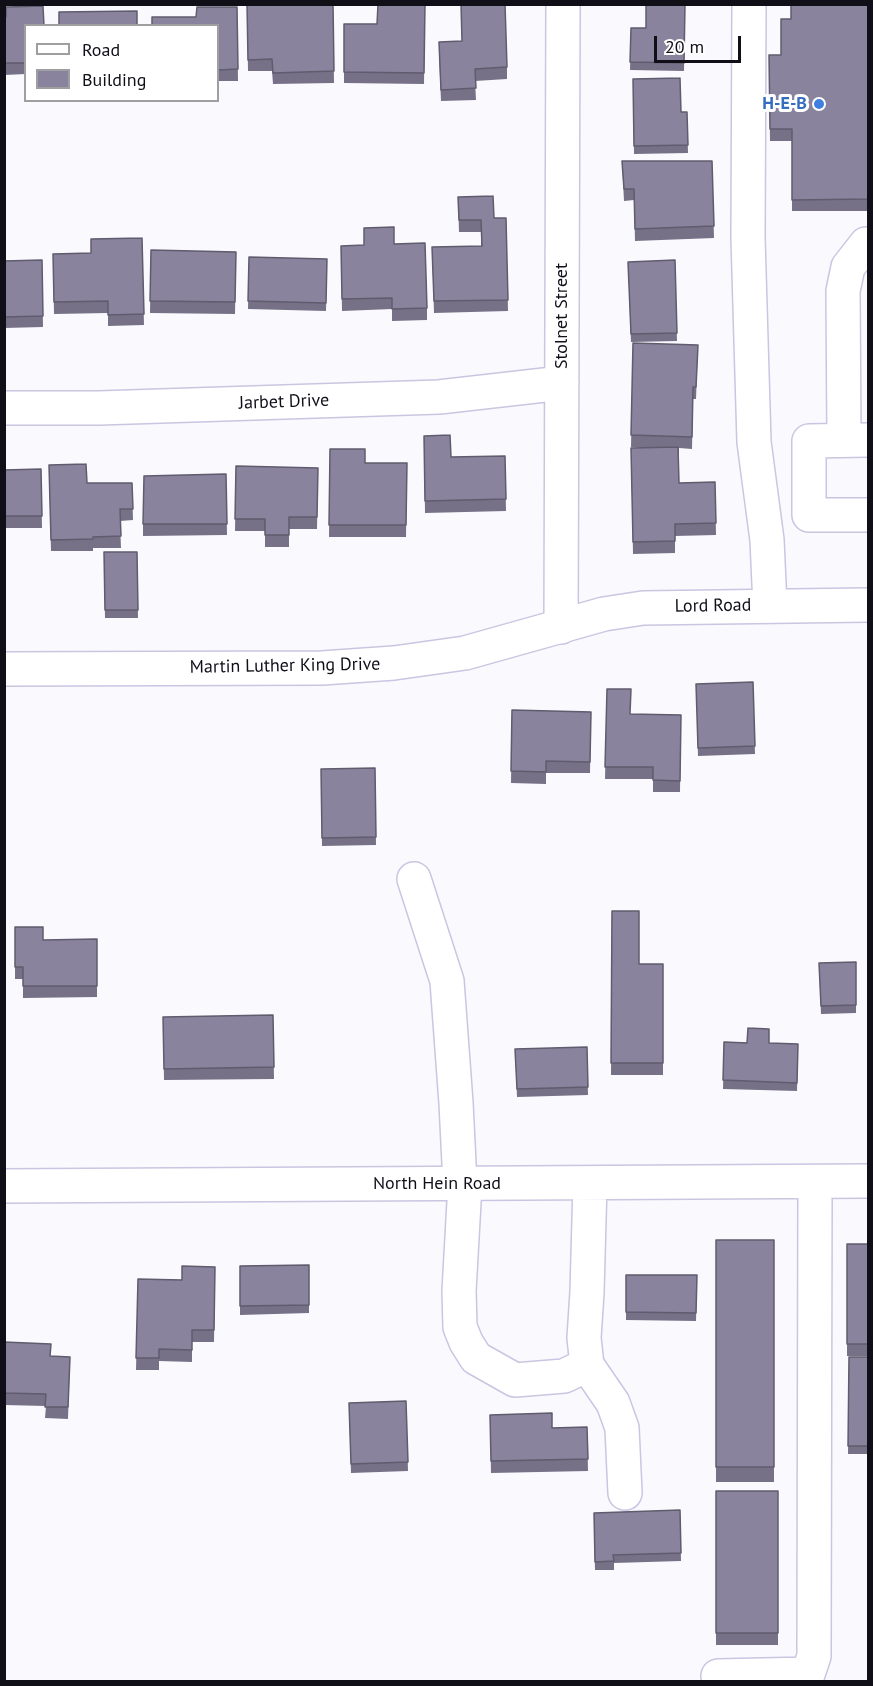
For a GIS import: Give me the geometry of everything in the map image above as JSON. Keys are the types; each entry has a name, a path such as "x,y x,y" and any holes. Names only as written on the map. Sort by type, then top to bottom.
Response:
{"street":[{"name":"Stolnet Street","path":"561,627 563,4"},
{"path":"748,4 748,238 754,442 767,540 770,606"},
{"path":"868,244 848,267 856,291 856,440 809,441 809,515 868,515"},
{"name":"Jarbet Drive","path":"4,408 99,408 439,397 562,383"},
{"name":"Lord Road","path":"561,627 604,614 643,608 868,605"},
{"name":"Martin Luther King Drive","path":"4,669 322,668 394,663 465,653 561,627"},
{"path":"414,879 447,981 462,1184 460,1327 476,1358 515,1380 564,1376 587,1365"},
{"name":"North Hein Road","path":"4,1186 868,1181"},
{"path":"718,1676 808,1674 814,1656 815,1182"},
{"path":"590,1183 584,1338 587,1365 613,1403 622,1428 625,1493"}],"building":[{"path":"247,4 333,4 334,71 273,73 272,59 248,60"},
{"path":"378,4 425,4 424,73 344,72 344,24 377,24"},
{"path":"461,4 505,4 507,67 475,69 476,88 441,90 439,42 462,41"},
{"path":"646,4 685,4 684,63 630,62 631,28 646,28"},
{"name":"H-E-B","path":"791,4 868,4 868,199 792,200 792,129 770,129 769,55 781,55 781,19 791,19"},
{"path":"43,6 44,24 24,24 24,63 4,63 6,7"},
{"path":"197,7 237,7 238,69 219,70 219,24 152,24 152,17 196,17"},
{"path":"137,11 137,24 59,24 59,12"},
{"path":"680,78 681,112 687,112 688,145 634,146 633,79"},
{"path":"622,161 712,161 714,226 635,229 634,189 624,189"},
{"path":"493,196 494,218 506,218 508,300 434,301 432,247 482,246 481,220 459,220 458,197"},
{"path":"394,227 394,244 425,243 427,308 392,309 392,298 342,299 341,246 364,245 364,228"},
{"path":"142,238 144,314 108,315 108,301 54,302 53,254 91,253 91,239"},
{"path":"151,250 236,252 235,302 150,301"},
{"path":"249,257 327,259 326,303 248,301"},
{"path":"42,260 43,316 4,317 4,261"},
{"path":"675,260 677,333 631,334 628,262"},
{"path":"633,343 698,345 696,387 693,387 692,437 631,435"},
{"path":"450,435 451,457 505,456 506,499 425,501 424,436"},
{"path":"678,447 679,483 715,482 716,523 675,524 675,541 633,542 631,448"},
{"path":"330,449 365,449 365,463 407,463 406,525 329,525"},
{"path":"86,464 87,483 132,483 133,509 120,509 121,536 51,540 49,465"},
{"path":"236,466 318,468 317,517 289,517 289,535 265,535 265,519 235,519"},
{"path":"41,469 42,516 4,516 4,470"},
{"path":"226,474 227,524 143,524 144,476"},
{"path":"104,552 137,552 138,610 105,610"},
{"path":"753,682 755,746 698,748 696,684"},
{"path":"607,689 631,689 630,714 681,715 680,781 653,780 653,767 605,767"},
{"path":"512,710 591,712 590,762 546,761 546,772 511,771"},
{"path":"375,768 376,837 322,838 321,769"},
{"path":"612,911 639,911 639,964 663,964 663,1063 611,1063"},
{"path":"15,927 43,927 43,940 97,939 97,986 23,986 23,967 15,967"},
{"path":"856,962 856,1005 821,1006 819,963"},
{"path":"273,1015 274,1067 164,1069 163,1017"},
{"path":"748,1028 769,1029 769,1043 798,1044 797,1083 723,1080 724,1042 747,1043"},
{"path":"587,1047 588,1087 517,1089 515,1049"},
{"path":"716,1240 774,1240 774,1467 716,1467"},
{"path":"847,1244 868,1244 868,1344 847,1344"},
{"path":"309,1265 309,1305 240,1306 240,1266"},
{"path":"182,1266 215,1267 214,1330 192,1330 192,1350 159,1349 159,1358 136,1358 138,1279 182,1280"},
{"path":"626,1275 697,1275 696,1313 626,1312"},
{"path":"4,1342 51,1344 50,1356 70,1357 68,1407 45,1407 46,1394 4,1393"},
{"path":"849,1357 868,1357 868,1446 848,1446"},
{"path":"406,1401 408,1462 351,1464 349,1403"},
{"path":"552,1413 552,1428 587,1427 588,1459 491,1461 490,1415"},
{"path":"716,1491 778,1491 778,1633 716,1633"},
{"path":"680,1510 681,1553 613,1555 614,1561 595,1562 594,1513"}],"place":[{"name":"H-E-B","path":"819,104"}]}
